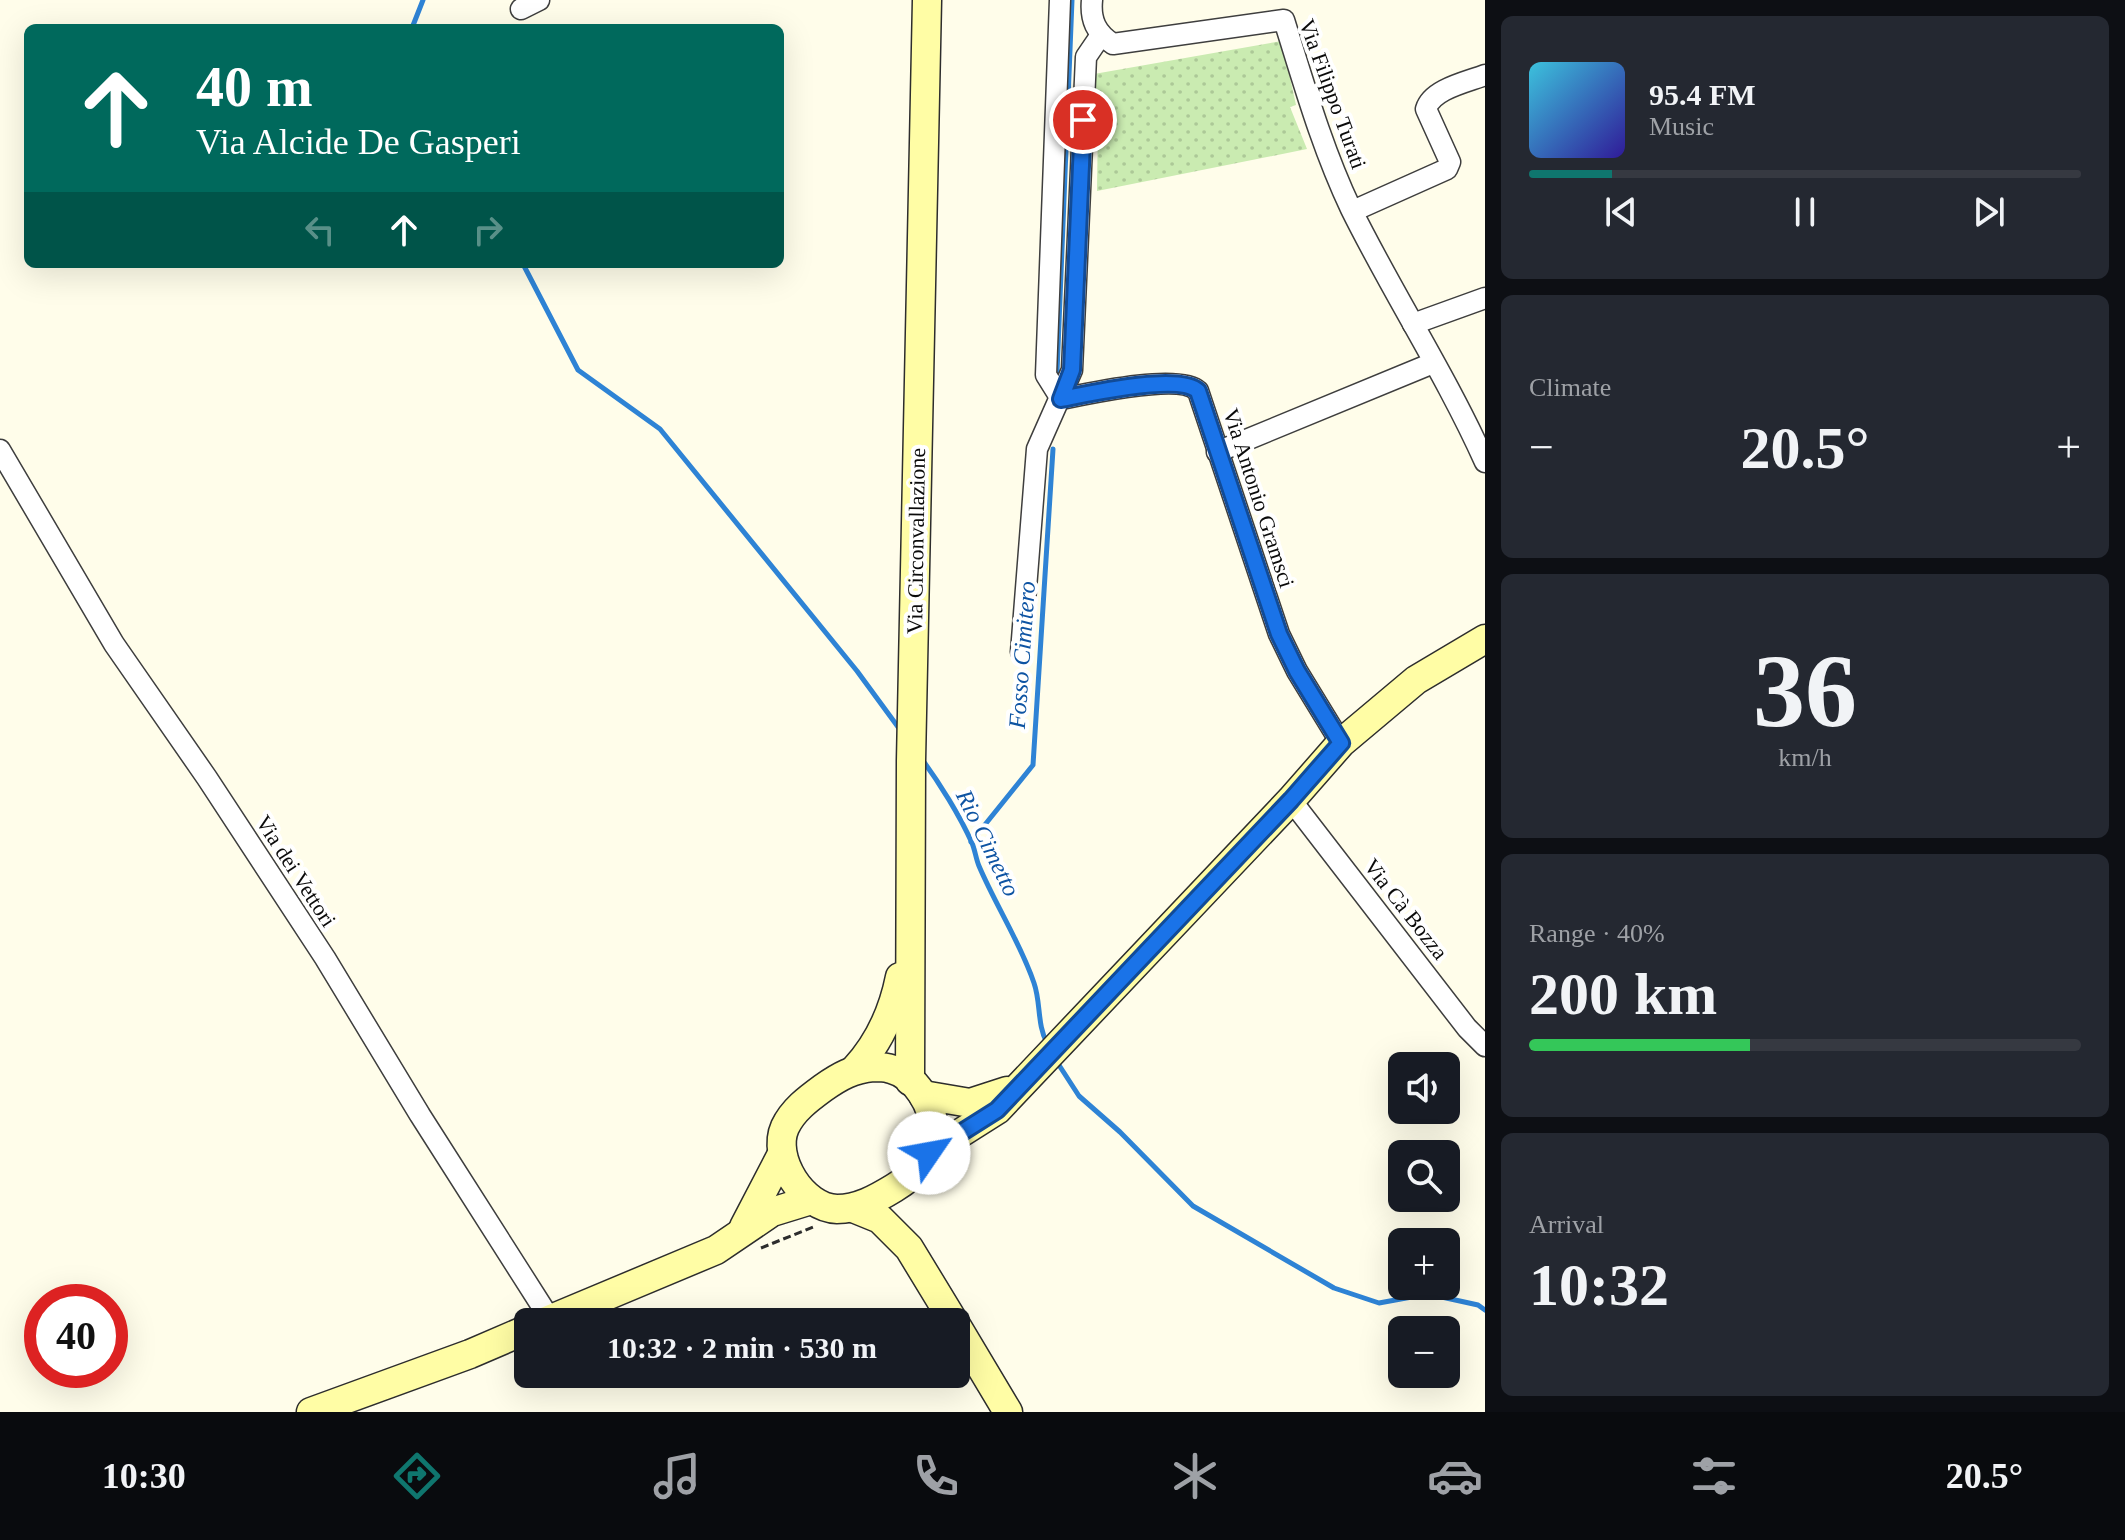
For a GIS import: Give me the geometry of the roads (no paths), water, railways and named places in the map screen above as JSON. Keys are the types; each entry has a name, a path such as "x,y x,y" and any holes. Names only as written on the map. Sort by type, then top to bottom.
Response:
{"main road":[{"name":"Via Circonvallazione","path":"917,1088 909,925 927,0"},
{"path":"929,1153 997,1110 1291,800 1341,743 1416,680 1485,639"},
{"path":"742,1231 782,1154 783,1130 793,1113 806,1100 855,1069 871,1051 893,1006 909,925"},
{"path":"782,1154 793,1180 811,1200 833,1209 853,1208 879,1197 902,1183 926,1162 934,1126 929,1106 917,1088 893,1069 855,1069"},
{"path":"917,1088 970,1103 1019,1086"},
{"path":"902,1183 909,1248"},
{"path":"577,1308 716,1250 772,1212 811,1200"},
{"path":"853,1208 880,1219 909,1248 945,1308"},
{"path":"311,1412 514,1335"},
{"path":"970,1349 1008,1412"}],"street":[{"path":"1060,0 1046,375 1061,399"},
{"path":"1021,652 1037,449 1072,370 1086,57 1101,35 1093,21 1092,0"},
{"name":"Via Filippo Turati","path":"1101,35 1113,44 1284,20 1315,121 1353,211 1433,363 1479,432 1485,462"},
{"path":"1353,211 1447,169 1450,162 1426,109 1428,102 1435,95 1485,75"},
{"path":"1413,324 1485,298"},
{"path":"1217,452 1433,363"},
{"name":"Via Antonio Gramsci","path":"1061,399 1118,388 1192,385 1202,401 1279,634 1297,671 1341,743"},
{"name":"Via dei Vettori","path":"0,450 114,644 207,778 325,958 532,1308"},
{"name":"Via Cà Bozza","path":"1291,800 1467,1028 1485,1046"}],"waterway":[{"name":"Rio Cimetto","path":"414,24 423,0"},
{"name":"Fosso Cimitero","path":"1057,373 1072,0"},
{"name":"Rio Cimetto","path":"525,268 578,370 660,429 857,671 901,731"},
{"name":"Fosso Cimitero","path":"971,842 1033,765 1053,449"},
{"name":"Rio Cimetto","path":"921,758 962,822 986,881 1022,953 1036,991 1047,1043"},
{"name":"Rio Cimetto","path":"1057,1062 1079,1096 1120,1132 1193,1206 1334,1288 1379,1303 1428,1294 1478,1305 1485,1310"}]}
